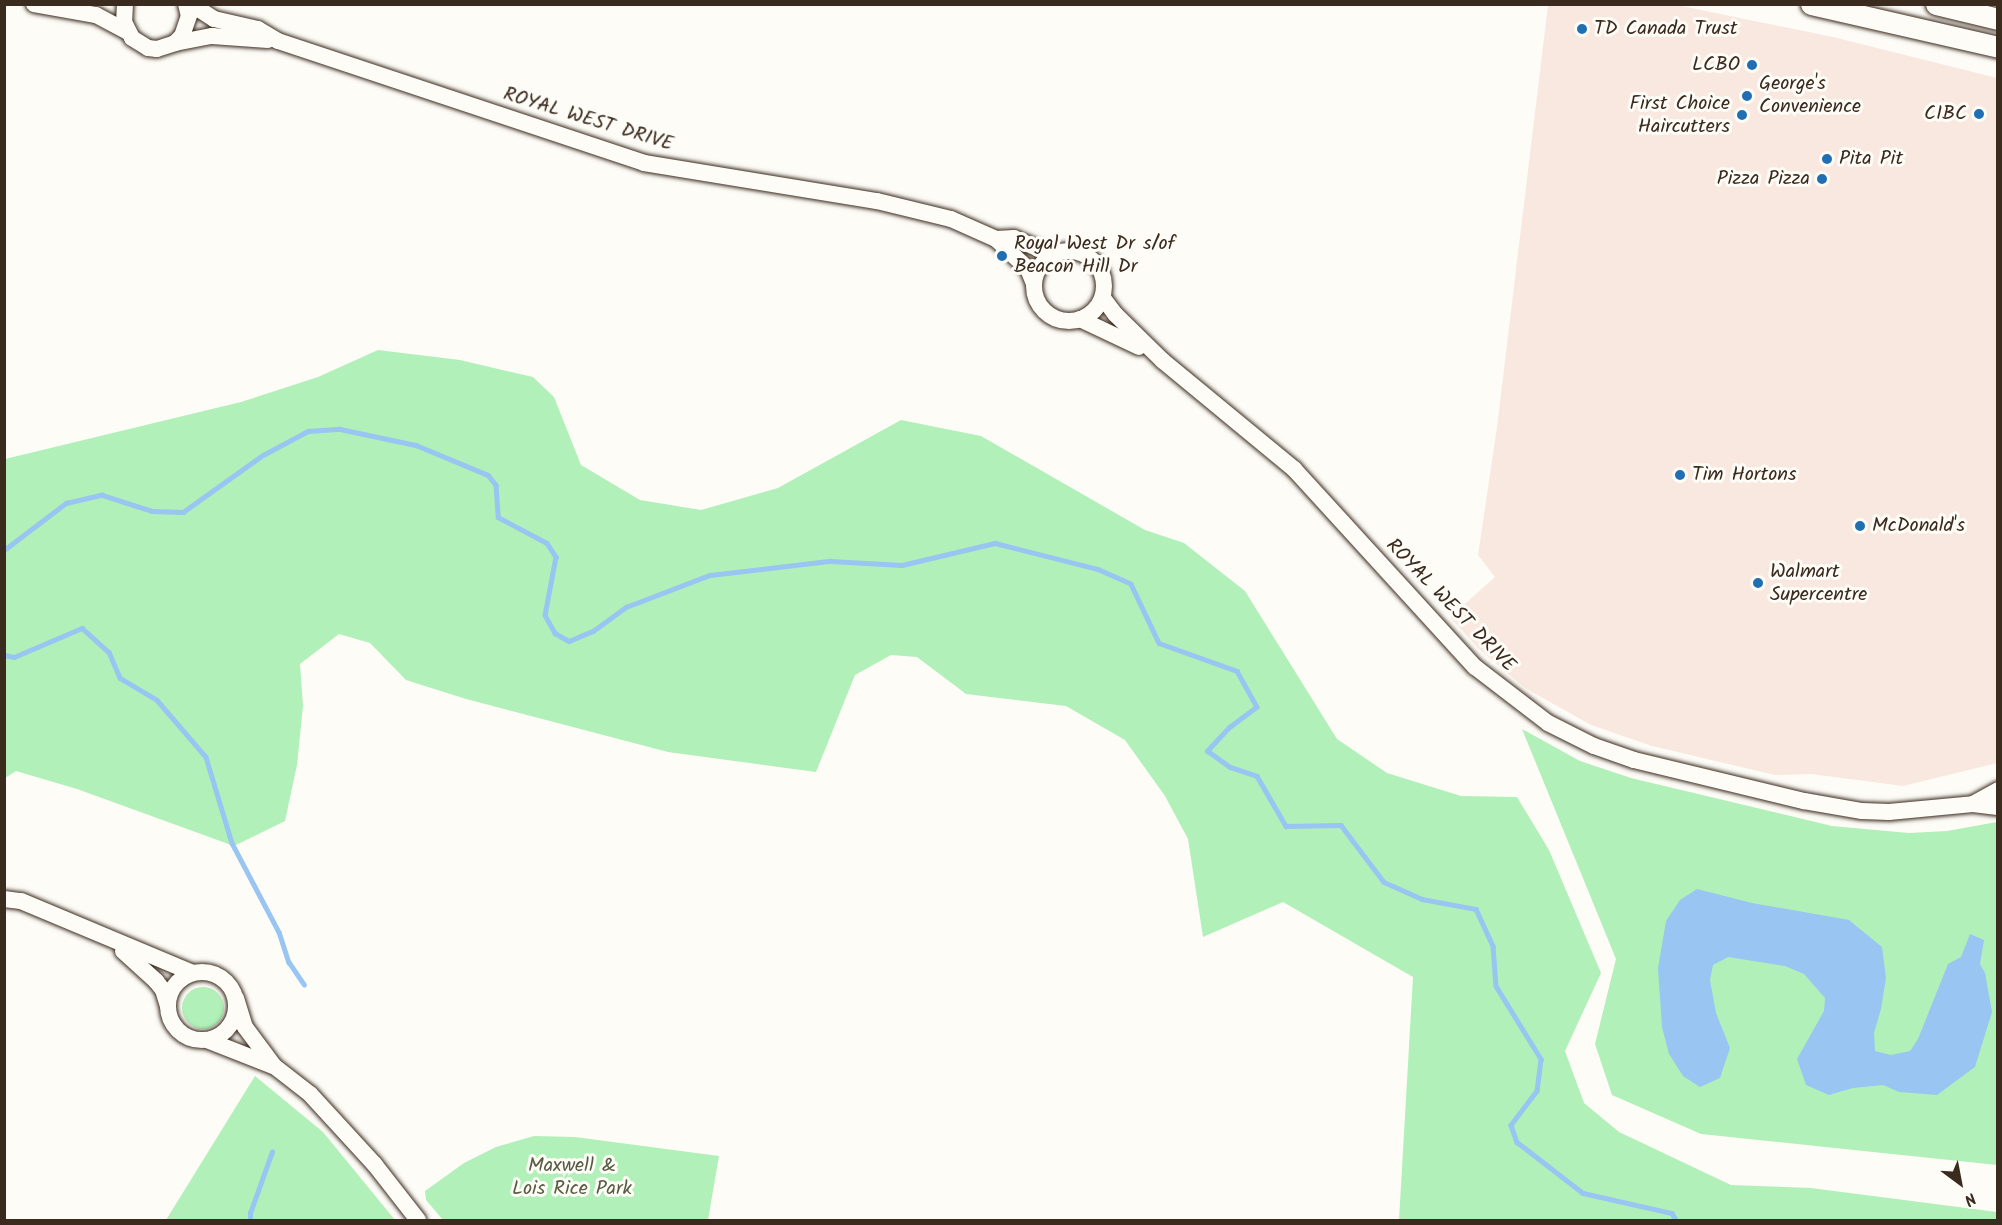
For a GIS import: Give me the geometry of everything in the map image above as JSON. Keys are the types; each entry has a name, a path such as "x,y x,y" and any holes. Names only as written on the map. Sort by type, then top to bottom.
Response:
{"main road":[{"path":"1811,4 1998,47"},
{"path":"1936,4 1998,19"}],"street":[{"path":"34,4 96,15 126,30"},
{"path":"125,4 126,30"},
{"path":"175,43 187,26 186,4"},
{"name":"ROYAL WEST DRIVE","path":"191,4 214,19 258,29 278,41 644,163 919,209 951,219 996,238 1028,269 1034,284"},
{"name":"ROYAL WEST DRIVE","path":"126,30 132,38 148,48 167,47 175,43 212,36 278,41"},
{"name":"ROYAL WEST DRIVE","path":"996,238 1014,238 1053,255"},
{"path":"1077,252 1096,263 1104,283 1103,298 1090,315 1080,320 1065,321 1046,312 1039,304 1034,284 1040,267 1053,255 1077,252"},
{"name":"ROYAL WEST DRIVE","path":"1103,298 1115,314 1163,361 1294,469 1475,667 1548,723 1594,746 1634,760 1815,803 1889,812 1973,804 1998,807"},
{"name":"ROYAL WEST DRIVE","path":"1080,320 1125,338 1163,361"},
{"name":"ROYAL WEST DRIVE","path":"1973,804 1998,790"},
{"path":"4,899 21,901 193,973 215,974 224,980 236,998 245,1027 274,1066 310,1094 375,1165 418,1221"},
{"path":"111,940 163,990 172,1023 178,1031 187,1037 207,1040 274,1066"},
{"path":"168,1006 169,997 178,982 193,973"},
{"path":"207,1040 227,1030 237,1010 236,998"}],"shaded area":[{"path":"1548,5 1677,5 1833,37 1997,78 1997,763 1903,786 1811,774 1775,775 1652,746 1591,725 1525,688 1478,648 1450,617 1495,577 1478,555 1497,427"}],"green space":[{"path":"378,350 460,360 533,377 554,397 581,465 640,500 701,510 778,488 901,420 981,436 1145,530 1184,543 1245,591 1337,739 1387,773 1461,796 1517,797 1549,850 1601,973 1565,1051 1584,1103 1619,1132 1731,1185 1811,1188 1997,1212 1997,1220 1399,1220 1413,977 1283,902 1203,937 1188,839 1165,796 1125,740 1066,706 966,694 917,657 891,655 855,675 816,772 668,752 466,699 406,680 370,643 339,634 300,664 303,706 297,765 285,821 234,846 77,789 16,771 5,778 5,459 241,402 318,377"},
{"path":"1522,729 1580,761 1631,778 1832,826 1909,833 1947,831 1997,822 1997,1165 1701,1134 1612,1095 1595,1044 1616,959"},
{"path":"203,987 211,988 218,993 223,1000 223,1016 218,1023 211,1028 203,1029 195,1028 188,1023 183,1016 182,1008 183,1000 188,993 195,988"},
{"path":"255,1076 323,1132 395,1220 166,1220"},
{"name":"Maxwell & Lois Rice Park","path":"534,1136 575,1137 719,1156 708,1220 443,1220 426,1200 425,1191 464,1163 496,1147"}],"water":[{"path":"1697,889 1752,903 1849,920 1882,947 1886,978 1874,1033 1875,1051 1891,1055 1910,1051 1918,1039 1948,964 1961,957 1970,934 1984,940 1980,964 1985,973 1992,1012 1975,1067 1937,1095 1899,1092 1883,1085 1853,1088 1829,1095 1806,1085 1797,1059 1824,1011 1825,998 1804,974 1785,966 1728,957 1713,965 1710,980 1716,1013 1730,1048 1720,1078 1700,1087 1683,1076 1669,1054 1662,1027 1658,968 1666,921 1680,900"}],"waterway":[{"path":"4,550 66,503 102,495 152,511 183,512 263,455 308,431 340,429 416,445 488,475 496,485 498,517 547,543 556,557 545,615 555,633 569,641 593,631 626,607 710,575 830,561 902,565 995,543 1098,569 1131,584 1159,643 1237,671 1257,707 1230,727 1208,751 1230,767 1257,776 1286,826 1341,825 1384,882 1422,899 1476,909 1493,946 1496,986 1541,1059 1537,1091 1511,1125 1517,1142 1583,1193 1672,1213 1676,1220"},
{"path":"4,655 14,657 82,628 109,652 120,678 157,700 206,757 232,843 279,932 289,962 304,984"},
{"path":"250,1220 250,1213 272,1152"}],"place":[{"name":"TD Canada Trust","path":"1582,29"},
{"name":"LCBO","path":"1752,65"},
{"name":"George's Convenience","path":"1747,96"},
{"name":"CIBC","path":"1979,114"},
{"name":"First Choice Haircutters","path":"1742,115"},
{"name":"Pita Pit","path":"1827,159"},
{"name":"Pizza Pizza","path":"1822,179"},
{"name":"Royal West Dr s/of Beacon Hill Dr","path":"1002,256"},
{"name":"Tim Hortons","path":"1680,475"},
{"name":"McDonald's","path":"1860,526"},
{"name":"Walmart Supercentre","path":"1758,583"}]}
